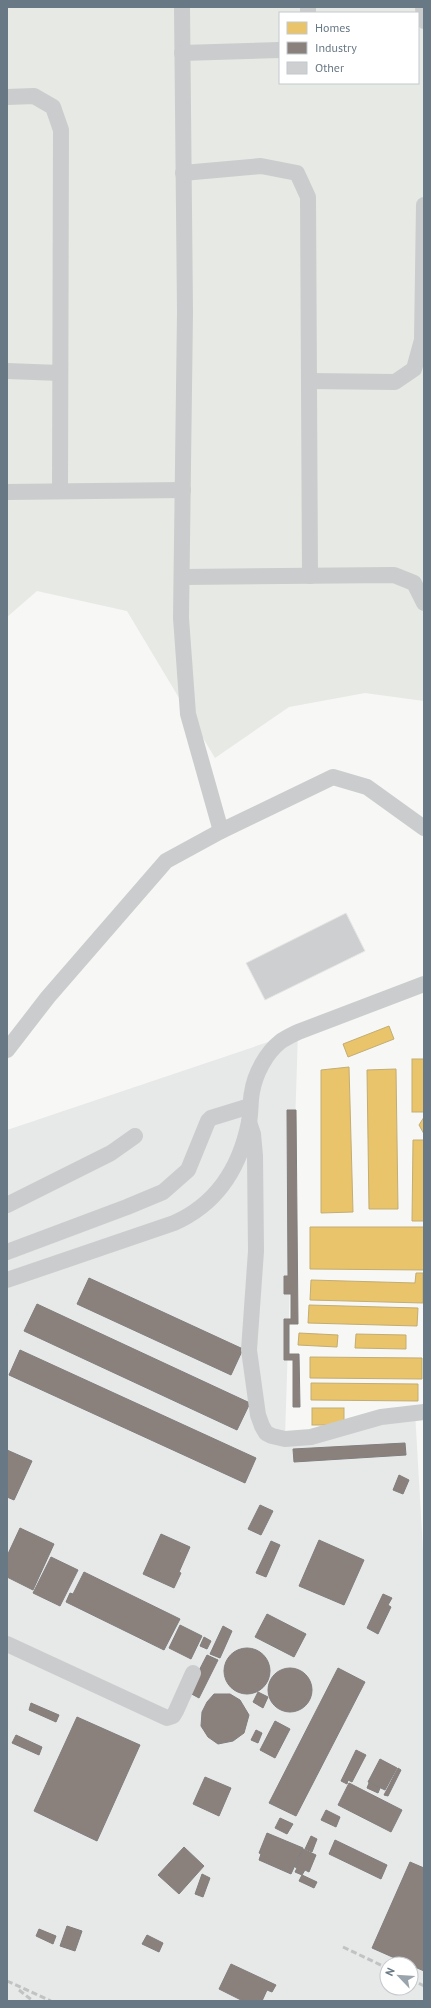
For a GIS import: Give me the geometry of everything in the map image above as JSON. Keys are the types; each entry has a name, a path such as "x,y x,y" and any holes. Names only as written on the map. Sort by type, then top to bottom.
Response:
{"street":[{"path":"182,7 185,312 182,618 188,714 221,831"},
{"path":"423,7 424,22"},
{"path":"182,53 279,50"},
{"path":"7,96 34,96 53,107 61,130 60,491"},
{"path":"183,173 262,166 297,173 308,197 310,576"},
{"path":"309,381 395,382 414,369 422,340 424,205"},
{"path":"7,371 60,373"},
{"path":"7,492 183,490"},
{"path":"182,577 394,575 414,583 424,603"},
{"path":"7,1050 48,997 166,861 221,831 333,777 367,787 424,828"},
{"path":"7,1280 189,1216 213,1198 236,1162 250,1114 252,1090 259,1070 268,1054 280,1042 298,1032 424,984"},
{"path":"7,1252 127,1208 163,1192 188,1170 208,1121 211,1118 250,1114"},
{"path":"250,1114 255,1156 256,1251 249,1329 258,1415 264,1430 272,1436 286,1438 311,1437 381,1417 424,1412"},
{"path":"7,1205 111,1153 135,1136"},
{"path":"7,1644 166,1718 173,1716 176,1711 193,1672"}],"shaded area":[{"path":"7,7 424,7 424,701 365,693 289,707 215,758 127,611 37,591 7,617"},
{"path":"298,1032 285,1438 415,1412 424,1567 424,2001 7,2001 7,1130"}],"building: Homes":[{"path":"389,1026 394,1039 348,1057 343,1044"},
{"path":"412,1059 424,1059 424,1112 412,1112"},
{"path":"349,1067 353,1212 321,1213 321,1070"},
{"path":"396,1069 398,1209 369,1209 367,1070"},
{"path":"424,1117 424,1134 419,1125"},
{"path":"413,1140 424,1140 424,1221 412,1221"},
{"path":"310,1227 424,1227 424,1270 310,1269"},
{"path":"416,1273 423,1273 423,1303 310,1300 311,1280 415,1283"},
{"path":"309,1305 418,1308 417,1326 308,1323"},
{"path":"299,1333 338,1335 337,1347 298,1345"},
{"path":"356,1334 406,1335 406,1349 355,1348"},
{"path":"310,1357 422,1358 422,1379 310,1378"},
{"path":"311,1383 418,1384 418,1401 311,1400"},
{"path":"312,1408 344,1408 344,1425 312,1425"}],"building: Industry":[{"path":"287,1110 296,1110 298,1324 289,1324 289,1354 299,1354 300,1407 293,1407 293,1360 284,1360 284,1319 291,1319 291,1294 284,1294 284,1276 288,1276"},
{"path":"89,1278 243,1349 231,1375 77,1304"},
{"path":"37,1304 250,1403 237,1430 24,1331"},
{"path":"20,1350 256,1458 245,1483 9,1375"},
{"path":"405,1443 406,1455 294,1462 293,1449"},
{"path":"7,1450 32,1461 14,1500 7,1497"},
{"path":"399,1475 409,1480 403,1494 393,1490"},
{"path":"260,1505 273,1511 261,1535 248,1529"},
{"path":"20,1528 54,1544 33,1590 7,1577 7,1556"},
{"path":"161,1534 190,1547 174,1588 143,1574"},
{"path":"319,1540 364,1560 344,1605 299,1586"},
{"path":"271,1541 280,1545 266,1577 256,1573"},
{"path":"51,1557 78,1570 60,1606 33,1593"},
{"path":"84,1572 180,1619 164,1650 66,1602 70,1593 73,1594"},
{"path":"383,1594 392,1598 388,1605 391,1607 378,1634 367,1628"},
{"path":"267,1614 306,1634 294,1657 255,1637"},
{"path":"180,1625 202,1636 191,1659 169,1648"},
{"path":"223,1626 232,1631 220,1658 210,1654"},
{"path":"204,1637 211,1641 207,1649 200,1646"},
{"path":"242,1648 252,1648 260,1652 266,1658 270,1666 270,1676 266,1684 260,1690 252,1694 242,1694 234,1690 228,1684 224,1676 224,1666 228,1658 234,1652"},
{"path":"207,1655 218,1660 199,1698 188,1692"},
{"path":"286,1668 294,1668 306,1674 312,1686 312,1694 306,1706 294,1712 286,1712 274,1706 268,1694 268,1686 274,1674"},
{"path":"338,1668 365,1682 296,1816 269,1803"},
{"path":"258,1692 268,1697 263,1708 253,1702"},
{"path":"214,1694 230,1694 240,1700 249,1715 244,1733 233,1741 218,1744 208,1737 201,1726 202,1712 207,1702"},
{"path":"31,1703 59,1715 56,1722 29,1710"},
{"path":"77,1717 140,1745 97,1841 34,1811"},
{"path":"275,1721 290,1729 275,1758 260,1750"},
{"path":"256,1730 262,1733 258,1743 251,1740"},
{"path":"16,1735 42,1747 39,1755 12,1743"},
{"path":"356,1750 366,1755 352,1782 348,1780 347,1784 341,1781"},
{"path":"380,1759 397,1768 385,1790 368,1782"},
{"path":"398,1768 401,1770 388,1796 384,1795"},
{"path":"205,1777 231,1788 219,1816 193,1804"},
{"path":"349,1783 402,1810 391,1832 338,1805"},
{"path":"369,1783 380,1788 378,1793 367,1788"},
{"path":"326,1810 340,1817 336,1827 321,1820"},
{"path":"280,1818 293,1824 287,1834 275,1828"},
{"path":"267,1833 303,1848 291,1874 259,1860 261,1854 259,1853"},
{"path":"311,1836 317,1839 312,1852 305,1849"},
{"path":"335,1840 387,1865 381,1879 329,1854"},
{"path":"184,1847 204,1866 179,1894 158,1875"},
{"path":"303,1849 316,1855 309,1872 305,1870 302,1875 295,1872 297,1868 295,1867"},
{"path":"410,1862 424,1868 424,1971 419,1969 419,1956 390,1956 372,1948"},
{"path":"202,1874 210,1878 203,1897 195,1894"},
{"path":"302,1875 317,1882 314,1888 299,1881"},
{"path":"67,1926 82,1931 75,1951 60,1946"},
{"path":"39,1929 56,1936 53,1944 36,1936"},
{"path":"147,1935 163,1943 159,1952 142,1944"},
{"path":"231,1964 276,1985 272,1992 267,1990 262,2001 243,2001 219,1989"}],"building: Other":[{"path":"346,913 365,951 265,1000 246,963"}],"railway":[{"path":"343,1947 379,1964"},
{"path":"7,1981 51,2001"},
{"path":"419,1983 424,1986"},
{"path":"19,1990 33,2001"}]}
